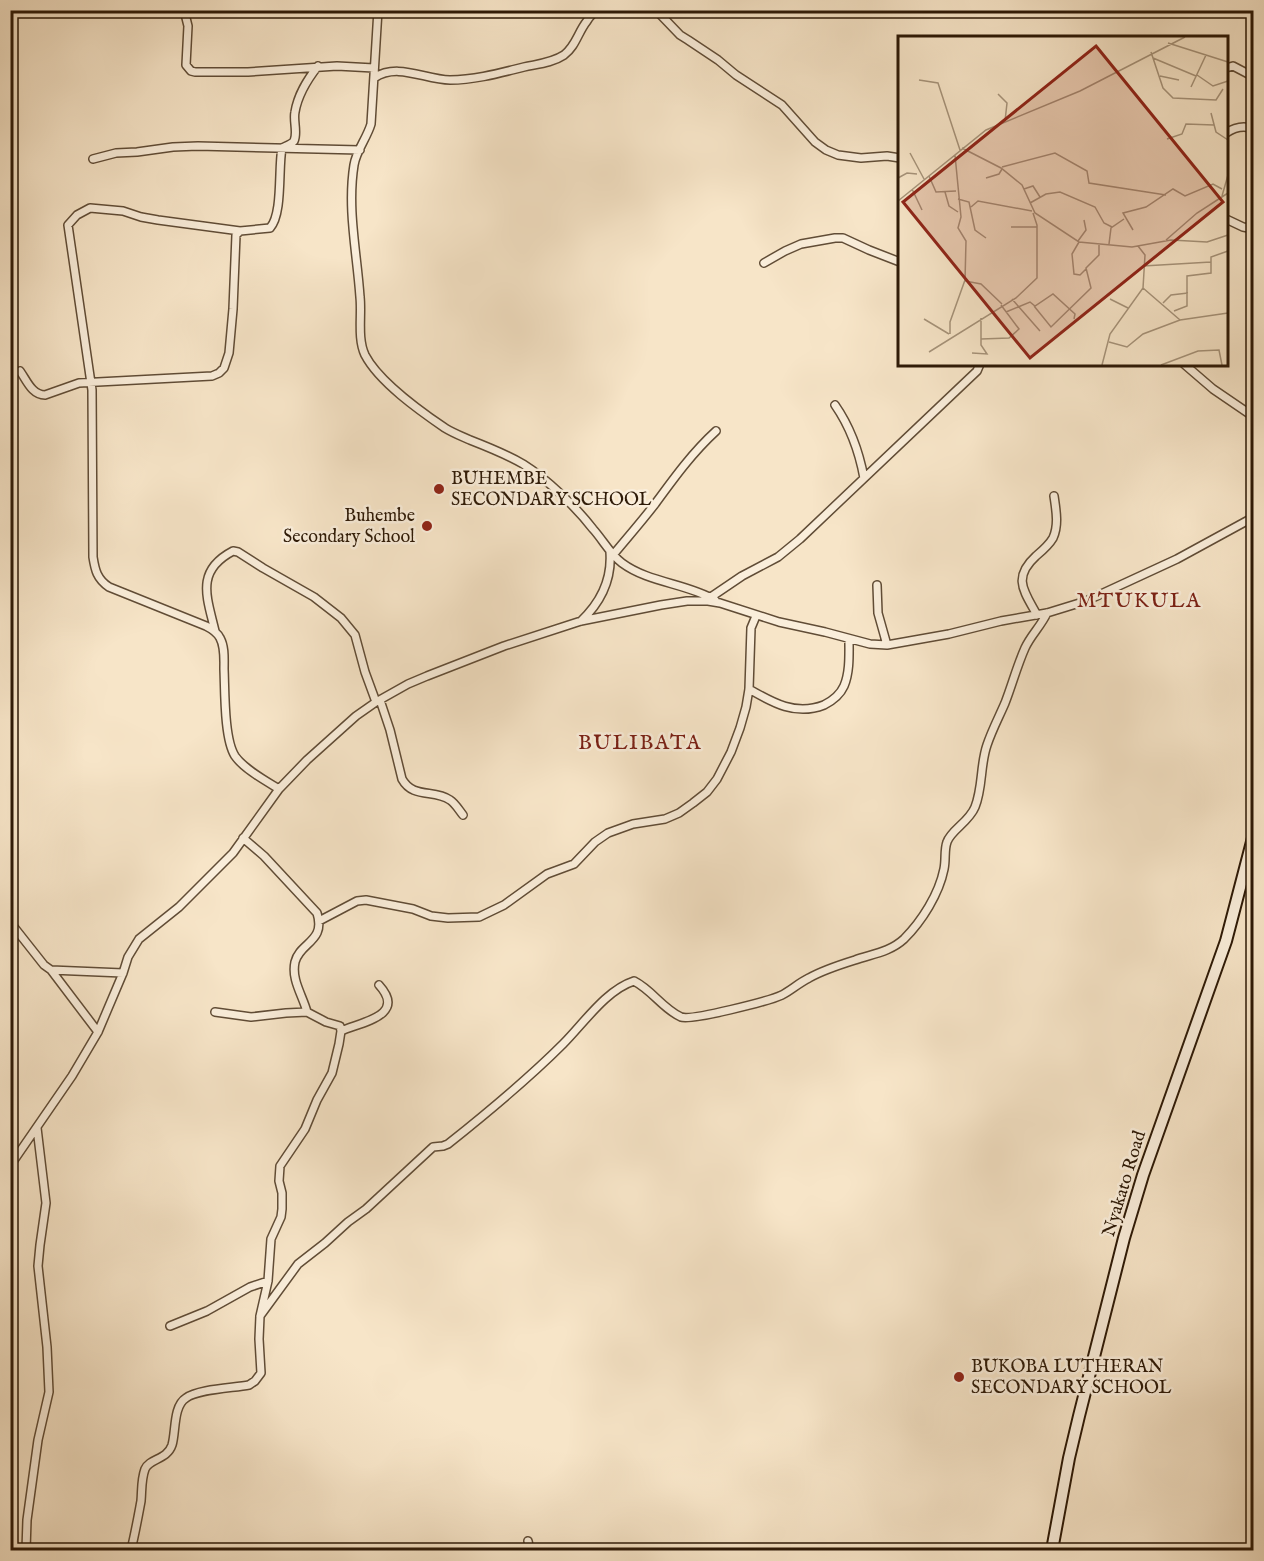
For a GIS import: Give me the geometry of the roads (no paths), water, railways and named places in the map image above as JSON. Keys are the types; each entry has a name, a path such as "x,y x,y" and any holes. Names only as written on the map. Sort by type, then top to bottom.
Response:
{"street":[{"path":"184,10 188,26 186,65 191,71 248,72 318,66 374,68"},
{"path":"378,10 370,124 354,161 353,172 352,224 360,296 362,343 367,358 403,397 433,420 448,430 510,457 534,472 585,518 611,553 622,563 642,574 697,591 720,603"},
{"path":"374,78 380,74 400,71 450,80 464,79 541,64 558,58 571,49 587,20 596,10"},
{"path":"656,10 688,40 782,105 815,142 826,150 838,155 861,158 898,158"},
{"path":"282,148 295,138 294,114 301,92 318,66"},
{"path":"1228,68 1233,66 1254,77"},
{"path":"1228,132 1238,127 1254,129"},
{"path":"93,159 116,153 198,146 360,150"},
{"path":"279,789 239,761 231,748 226,715 223,650 215,631 109,587 98,577 93,557 91,383 68,225 77,215 90,208 123,211 158,220 240,231 270,228 274,224 282,148"},
{"path":"1228,220 1243,227 1254,229"},
{"path":"20,371 35,393 39,395 79,383 212,376 219,373 224,368 229,353 236,235 240,231"},
{"path":"764,263 801,244 835,238 843,238 898,261"},
{"path":"711,597 778,557 836,506 977,371 979,366"},
{"path":"1186,366 1213,389 1254,417"},
{"path":"836,405 847,423 860,454 864,478"},
{"path":"581,621 591,612 602,595 609,573 611,553 653,506 686,462 716,431"},
{"path":"1037,615 1022,584 1022,576 1026,566 1050,543 1054,536 1057,514 1054,496"},
{"path":"10,1166 72,1076 98,1032 128,957 139,939 179,907 233,853 279,789 348,722 378,701 417,680 504,646 581,621 687,601 720,603 756,616 870,644 887,645 949,634 1001,621 1047,613 1086,601 1177,559 1254,517"},
{"path":"215,631 206,586 208,577 212,568 233,551 314,597 341,618 355,636 365,672 390,730 402,779 406,786 416,792 450,800 463,814"},
{"path":"877,585 878,613 887,645"},
{"path":"260,1316 303,1259 366,1209 433,1147 448,1144 510,1092 562,1045 623,984 634,981 643,985 680,1017 689,1018 780,996 824,971 856,959 878,954 894,947 904,939 922,916 942,880 947,841 972,814 976,804 987,744 1025,648 1047,613"},
{"path":"319,921 357,901 366,900 448,918 479,917 504,905 547,874 574,864 595,842 608,833 633,824 664,819 679,813 707,792 717,779 740,729 749,689 750,636 756,616"},
{"path":"749,689 768,700 800,710 816,708 830,702 844,686 847,675 849,639"},
{"name":"Nyakato Road","path":"1052,1551 1069,1458 1124,1238 1146,1166 1226,941 1254,834"},
{"path":"243,838 264,855 317,913 320,926 316,937 296,960 296,982 307,1012"},
{"path":"10,922 44,965 51,970 98,1032"},
{"path":"51,970 123,974"},
{"path":"341,1031 364,1023 385,1010 387,998 379,985"},
{"path":"131,1551 145,1469 171,1448 177,1410 182,1402 188,1396 199,1393 249,1385 261,1373 260,1316 268,1281 272,1239 281,1217 280,1166 305,1130 317,1100 332,1073 341,1031 339,1026 307,1012 251,1017 215,1012"},
{"path":"26,1551 27,1520 38,1440 49,1392 47,1347 38,1266 46,1203 37,1128"},
{"path":"170,1326 207,1311 250,1287 268,1281"},
{"path":"528,1540 530,1551"}],"place":[{"name":"BUHEMBE SECONDARY SCHOOL","path":"439,489"},
{"name":"Buhembe Secondary School","path":"427,526"},
{"name":"BUKOBA LUTHERAN SECONDARY SCHOOL","path":"959,1377"}],"district":[{"name":"MTUKULA","path":"1139,601"},
{"name":"BULIBATA","path":"640,743"}]}
